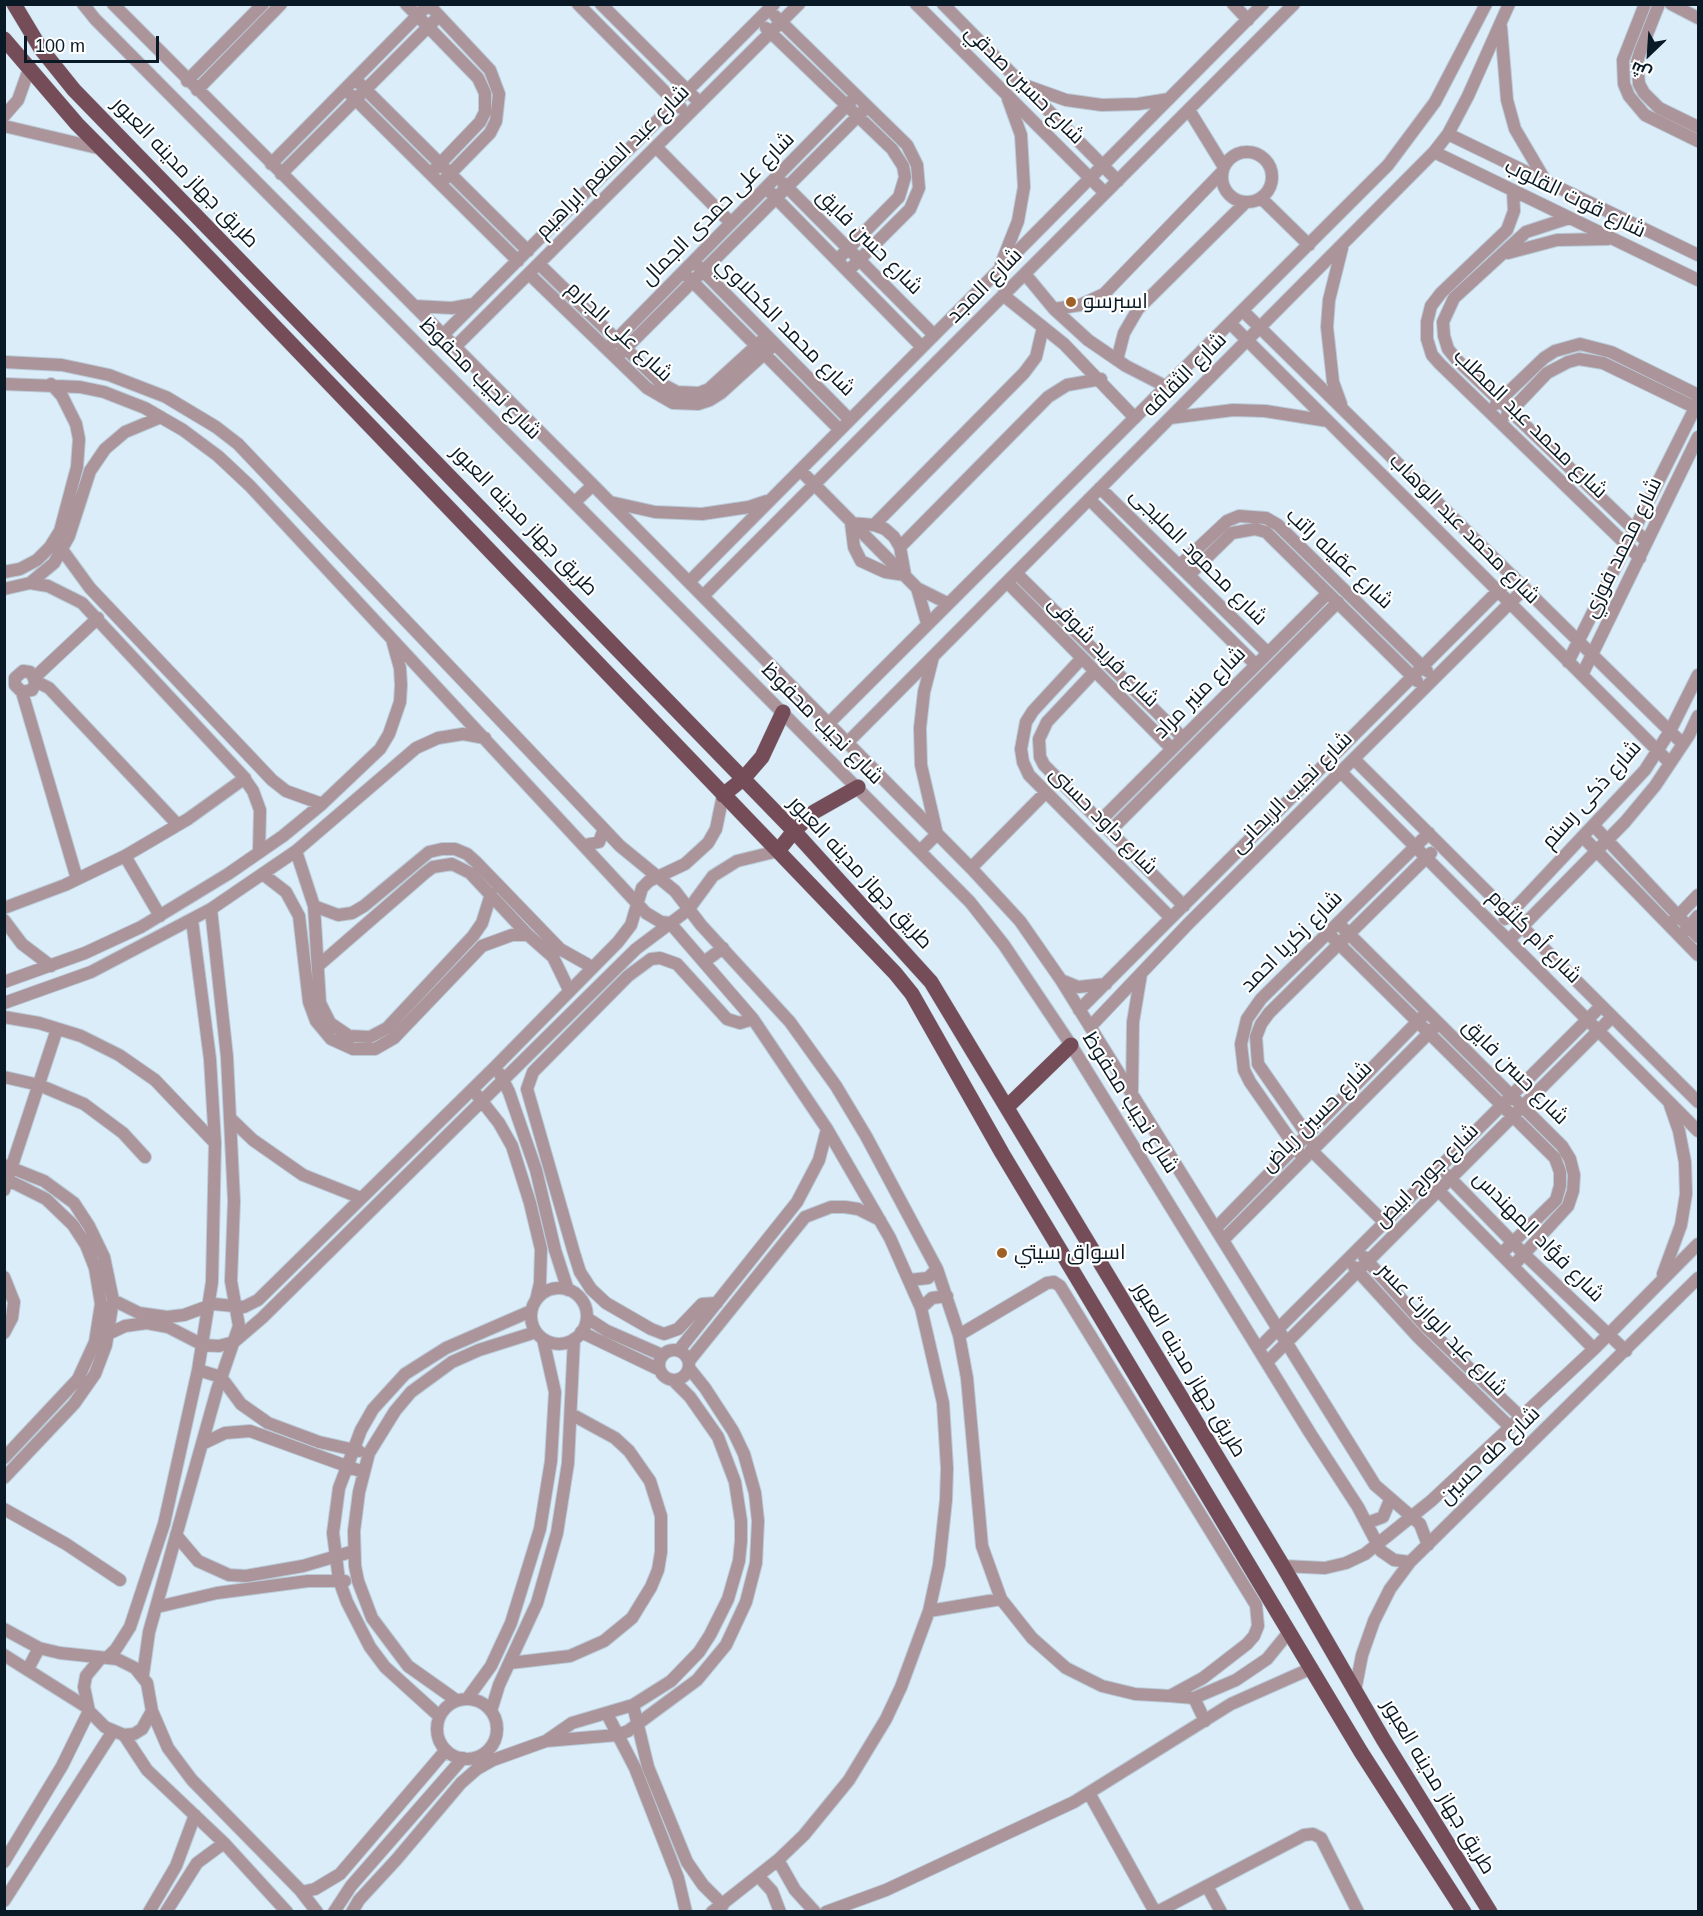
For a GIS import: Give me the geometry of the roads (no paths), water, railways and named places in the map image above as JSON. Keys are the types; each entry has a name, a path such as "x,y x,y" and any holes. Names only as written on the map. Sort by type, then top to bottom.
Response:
{"main road":[{"name":"طريق جهاز مدينه العبور","path":"14,4 41,49 74,90 458,482 794,831 931,982 1283,1566 1383,1739 1490,1911"},
{"name":"طريق جهاز مدينه العبور","path":"4,39 65,111 895,972 912,994 1002,1153 1361,1752 1464,1911"},
{"path":"184,232 199,219"},
{"path":"440,499 458,482"},
{"path":"723,795 743,779 771,743 783,712"},
{"path":"778,852 794,831 828,802 858,787"},
{"path":"1007,1107 1071,1045"},
{"path":"1002,1153 1024,1139"},
{"path":"1189,1465 1213,1450"},
{"path":"1361,1752 1383,1739"}],"street":[{"name":"شارع نجيب محفوظ","path":"83,4 970,902 1004,945 1071,1045 1268,1361 1367,1523 1377,1544 1394,1560 1410,1562"},
{"name":"شارع نجيب محفوظ","path":"113,4 187,81 609,501 971,868 1020,921 1061,980 1375,1485 1390,1500 1413,1516 1425,1534 1428,1545"},
{"path":"406,4 478,78 486,101 480,122 430,174"},
{"path":"578,4 688,115"},
{"path":"601,4 700,103"},
{"name":"شارع عبد المنعم ابراهيم","path":"455,347 799,4"},
{"name":"شارع حسين صدقي","path":"916,4 1105,193"},
{"path":"1233,4 1248,20"},
{"name":"شارع المجد","path":"702,596 1294,4"},
{"name":"شارع الثقافه","path":"847,743 1434,152 1448,134 1468,96 1509,4"},
{"path":"1645,4 1623,60 1624,84 1632,101 1645,115 1697,131"},
{"path":"1659,4 1637,62 1639,84 1644,93 1659,108 1697,131"},
{"path":"1671,4 1698,18"},
{"path":"187,81 261,5"},
{"path":"197,90 281,5"},
{"path":"271,164 428,5 490,70 499,94 496,121 490,133 440,184"},
{"name":"شارع حسين صدقي","path":"944,5 1118,180"},
{"name":"شارع المجد","path":"689,582 1248,20 1259,6"},
{"path":"1483,6 1502,20 1507,100 1515,129 1545,181"},
{"name":"شارع الثقافه","path":"828,724 947,603 1371,184 1405,145 1435,102 1483,6"},
{"path":"771,7 781,22 907,145 920,176 919,188 910,209 848,271"},
{"name":"شارع عبد المنعم ابراهيم","path":"443,335 771,7"},
{"path":"281,174 439,16"},
{"path":"758,21 899,157 905,177 899,197 837,260"},
{"path":"4,116 18,100 29,69"},
{"path":"355,79 528,251"},
{"path":"1021,83 1066,100 1102,105 1138,104 1169,99"},
{"path":"345,89 518,261"},
{"path":"998,271 1018,221 1024,187 1021,135 1007,95"},
{"name":"شارع على حمدى الجمال","path":"621,344 693,261 856,96"},
{"name":"شارع على حمدى الجمال","path":"611,353 692,281 867,106"},
{"path":"1189,110 1222,170 1225,190 1230,196 1246,202"},
{"path":"4,126 103,149"},
{"name":"شارع قوت القلوب","path":"1448,134 1698,255"},
{"path":"656,147 731,223"},
{"path":"1054,309 1080,305 1104,294 1235,155 1250,152 1263,158 1271,171 1270,186 1261,198 1246,202 1138,309 1124,333 1117,360"},
{"name":"شارع قوت القلوب","path":"1434,152 1698,280"},
{"name":"شارع حسن فايق","path":"777,177 934,335"},
{"name":"شارع حسن فايق","path":"766,188 922,347"},
{"name":"شارع محمد عبد المطلب","path":"1513,190 1514,211 1507,230 1441,293 1431,306 1426,322 1427,339 1432,355 1640,558"},
{"path":"1261,198 1308,245"},
{"name":"شارع محمد عبد المطلب","path":"1569,218 1526,232 1454,298 1443,322 1448,349 1647,542"},
{"path":"314,239 329,222"},
{"path":"1501,255 1557,240 1614,240"},
{"path":"1342,408 1333,382 1327,327 1329,300 1343,245"},
{"name":"شارع محمد الكحلاوي","path":"693,261 850,420"},
{"name":"شارع على الجارم","path":"539,264 675,398 686,405 710,400 771,340"},
{"name":"شارع محمد الكحلاوي","path":"683,272 840,430"},
{"name":"شارع على الجارم","path":"529,274 655,395 675,398"},
{"path":"1025,274 1054,309 1088,340 1117,360 1167,387"},
{"path":"1003,296 1043,327 1101,380 1135,418"},
{"path":"414,306 452,308 475,303"},
{"name":"شارع محمد عبد الوهاب","path":"1243,311 1683,744"},
{"name":"شارع محمد عبد الوهاب","path":"1230,323 1670,763"},
{"path":"874,525 1024,374 1036,357 1043,327"},
{"path":"1489,411 1544,358 1555,351 1580,344 1611,352 1698,395"},
{"path":"1500,422 1547,373 1579,359 1603,363 1698,406"},
{"path":"4,362 62,364 109,375 166,397 194,412 238,444 631,857 675,891 688,910 790,1022 836,1086 907,1209 937,1269 959,1335 973,1424 982,1546 1001,1599 1048,1654 1086,1680 1118,1691 1194,1698 1223,1687 1249,1672 1267,1659 1289,1632"},
{"path":"900,547 1048,397 1067,385 1101,380"},
{"path":"4,384 51,384 104,392 161,417 218,456 390,636 653,919 670,923 704,962 753,1019 827,1129 883,1222 921,1308 938,1374 947,1468 944,1533 929,1611 901,1687 868,1750 827,1808 778,1860 717,1908 687,1862 648,1767 633,1705"},
{"path":"4,589 30,583 54,563 63,551 77,467 79,439 70,409 51,384"},
{"path":"880,389 895,404"},
{"name":"شارع محمد فوزي","path":"1568,662 1698,406"},
{"path":"1170,417 1244,410 1297,414 1328,421"},
{"path":"4,572 20,568 36,560 50,547 70,515 90,471 105,450 125,432 161,417"},
{"name":"شارع محمد فوزي","path":"1582,675 1698,437"},
{"path":"800,470 917,588 947,603"},
{"path":"575,502 593,485"},
{"name":"شارع محمود المليجى","path":"1100,488 1268,653"},
{"path":"609,501 655,512 702,514 749,507 771,499"},
{"name":"شارع محمود المليجى","path":"1089,499 1256,665"},
{"name":"شارع عقيله راتب","path":"1179,566 1227,521 1239,516 1266,518 1278,525 1435,678"},
{"path":"851,523 874,525 885,529 894,537 900,547 905,575"},
{"path":"851,523 854,548 861,561 874,568 905,575"},
{"name":"شارع عقيله راتب","path":"1189,575 1232,533 1255,529 1276,539 1424,688"},
{"path":"63,551 90,588 272,780 295,795 322,804"},
{"path":"346,591 350,578 362,574"},
{"name":"شارع نجيب الريحانى","path":"1079,1010 1513,576"},
{"name":"شارع فريد شوقى","path":"1011,577 1082,658 1172,749"},
{"name":"شارع فريد شوقى","path":"1011,577 1183,738"},
{"path":"30,583 66,593 98,618 244,778 254,791 260,810 259,852"},
{"path":"917,588 927,623"},
{"name":"شارع نجيب الريحانى","path":"1090,1027 1249,863 1525,588"},
{"name":"شارع منير مراد","path":"1100,821 1328,593"},
{"name":"شارع منير مراد","path":"1110,831 1338,602"},
{"path":"14,689 32,690 35,679 98,618"},
{"path":"4,982 85,953 160,916 228,874 322,804 381,749 396,719 401,685 398,660 390,636"},
{"path":"920,851 937,834 921,765 920,728 924,692 933,656"},
{"name":"شارع داود حسنى","path":"1082,658 1033,711 1022,735 1023,762 1029,775 1171,918"},
{"path":"77,879 14,689 15,678 22,671 30,672 35,679 49,688 178,825"},
{"name":"شارع داود حسنى","path":"1095,671 1047,722 1039,739 1044,765 1184,906"},
{"name":"شارع ذكى رستم","path":"1496,927 1594,826 1658,751 1698,675"},
{"name":"شارع ذكى رستم","path":"1509,940 1639,806 1683,744 1698,716"},
{"path":"4,1004 91,972 192,920 240,891 296,851 416,748 438,738 463,734 485,738"},
{"path":"381,749 394,765"},
{"name":"شارع أم كلثوم","path":"1354,759 1612,1017 1693,1092 1698,1102"},
{"name":"شارع أم كلثوم","path":"1341,771 1698,1131"},
{"path":"4,908 77,879 125,856 178,825 244,778"},
{"path":"1056,802 1068,789"},
{"path":"971,868 1046,792"},
{"path":"113,1300 139,1313 158,1316 184,1315 207,1306 222,1304 237,1308 258,1300 496,1066 628,930 642,888 657,877 685,864 708,843 716,829 723,795"},
{"path":"1594,826 1678,916 1698,955"},
{"path":"585,845 599,842 604,829"},
{"name":"شارع زكريا احمد","path":"1310,1151 1295,1146 1250,1082 1241,1058 1242,1038 1254,1008 1429,833"},
{"path":"1583,837 1669,925 1698,937"},
{"name":"شارع زكريا احمد","path":"1310,1151 1306,1134 1261,1070 1255,1050 1256,1037 1269,1013 1440,845"},
{"path":"314,906 338,915 352,912 364,906 429,852 454,849 466,854 476,862 560,949 592,967"},
{"path":"296,851 314,906 320,1003 330,1023 349,1036 360,1038 379,1034 473,936 482,923 491,894"},
{"path":"1238,851 1249,863"},
{"path":"108,1334 132,1324 154,1324 174,1330 203,1345 219,1346 234,1342 262,1318 636,949 688,910 704,887 725,867 751,856 778,852"},
{"path":"125,856 160,916"},
{"path":"319,965 433,867 452,864 462,867 491,894 528,935 553,957 569,990"},
{"path":"228,874 240,891"},
{"path":"264,875 286,892 299,916 309,1002 316,1021 332,1039 353,1049 375,1049 394,1038 482,946 512,935 528,935"},
{"path":"1669,925 1698,895"},
{"path":"142,1675 148,1634 221,1377 239,1326 231,1281 234,1201 227,1057 211,909"},
{"path":"1684,931 1698,916"},
{"path":"4,920 22,944 51,966"},
{"path":"4,1862 62,1766 88,1710 84,1687 86,1676 120,1644 130,1627 164,1524 203,1345 212,1282 215,1143 210,1059 192,920"},
{"name":"شارع حسن فايق","path":"1338,923 1434,1028 1518,1111 1562,1146 1570,1159 1574,1175 1573,1191 1568,1206 1513,1266"},
{"name":"شارع حسن فايق","path":"1328,933 1423,1016"},
{"path":"704,962 723,948"},
{"path":"717,1303 702,1304 678,1329 664,1334 606,1303 591,1289 580,1272 573,1253 527,1089 533,1072 628,976 651,959 660,957 677,964 727,1019 740,1023 753,1019"},
{"path":"1132,1095 1131,1046 1141,973"},
{"path":"1061,980 1078,987 1107,983"},
{"name":"شارع جورج ابيض","path":"1259,1348 1601,1006"},
{"name":"شارع حسين رياض","path":"1216,1228 1423,1016"},
{"path":"4,1017 81,1036 118,1055 155,1080 215,1143"},
{"name":"شارع جورج ابيض","path":"1268,1361 1612,1017"},
{"name":"شارع حسين رياض","path":"1223,1240 1434,1028"},
{"path":"4,1458 78,1379 95,1342 101,1304 93,1262 73,1224 46,1199 6,1182 8,1166 39,1085 57,1029"},
{"path":"491,1711 524,1633 557,1533 565,1490 578,1336 586,1318 584,1304 568,1290 555,1250 536,1170 504,1081 496,1066"},
{"path":"4,1077 39,1085 70,1097 98,1113 123,1133 145,1157"},
{"path":"472,1089 512,1146 530,1203 541,1250 540,1283 532,1324 540,1336 555,1392 551,1461 540,1529 511,1623 491,1666 462,1700 448,1705 440,1716 437,1735 446,1750 463,1758 478,1757 495,1740 497,1725 491,1711 480,1702 462,1700 423,1679 394,1651 372,1618 358,1581 354,1551 355,1511 369,1453 395,1411 431,1376 479,1350 540,1336 558,1344 578,1336 660,1370 673,1380 705,1416 728,1459 739,1502 741,1521 739,1561 720,1617 699,1652 671,1681 633,1705 572,1723 546,1742"},
{"path":"1658,1284 1678,1235 1686,1194 1681,1142 1669,1101"},
{"name":"شارع حسن فايق","path":"1502,1254 1556,1200 1560,1186 1560,1172 1555,1158 1518,1111"},
{"path":"230,1118 277,1158 322,1183 360,1198"},
{"path":"660,1370 662,1355 668,1351 679,1350 797,1202 816,1167 827,1129"},
{"path":"1310,1151 1385,1223"},
{"path":"4,1478 86,1388 101,1360 113,1300 104,1257 89,1226 74,1203 44,1181 8,1166"},
{"name":"شارع فؤاد المهندس","path":"1440,1167 1524,1254 1626,1351"},
{"name":"شارع فؤاد المهندس","path":"1428,1179 1594,1348"},
{"path":"673,1380 683,1377 689,1365 805,1217 824,1209 844,1207 858,1209 883,1222"},
{"name":"شارع طه حسين","path":"1283,1566 1325,1568 1346,1563 1377,1544 1413,1516 1521,1417 1608,1335 1698,1244"},
{"name":"شارع عبد الوارث عسر","path":"1358,1250 1427,1328 1521,1417"},
{"name":"شارع عبد الوارث عسر","path":"1347,1260 1418,1337 1510,1427"},
{"path":"910,1280 928,1278 937,1269"},
{"path":"4,1277 14,1302 12,1318 4,1333"},
{"name":"شارع طه حسين","path":"1355,1691 1362,1655 1374,1621 1390,1589 1410,1562 1698,1278"},
{"path":"212,1282 231,1281"},
{"path":"959,1335 1047,1283 1057,1283 1250,1594 1259,1614 1254,1636 1203,1678 1170,1696"},
{"path":"440,1716 402,1685 370,1647 357,1625 339,1580 335,1557 335,1511 346,1466 373,1409 405,1374 446,1348 534,1305 554,1289 568,1290"},
{"path":"921,1308 932,1298 947,1296"},
{"path":"586,1318 607,1331 662,1355"},
{"path":"352,1911 470,1775 493,1760 546,1742 617,1735 638,1725 697,1680 715,1659 736,1625 752,1584 756,1563 757,1504 744,1454 720,1409 679,1350"},
{"path":"198,1370 221,1377 241,1404 268,1423 319,1442 369,1453"},
{"path":"510,1663 553,1660 579,1653 604,1641 619,1631 647,1595 658,1570 661,1552 658,1507 650,1481 640,1465 615,1438 570,1414"},
{"path":"202,1444 225,1433 250,1431 363,1472"},
{"path":"1367,1523 1383,1517 1390,1500"},
{"path":"4,1509 66,1544 120,1580"},
{"path":"540,1529 557,1533"},
{"path":"176,1535 198,1561 230,1575 246,1576 354,1551"},
{"path":"157,1607 228,1592 308,1581 358,1581"},
{"path":"929,1611 1001,1599"},
{"path":"511,1623 524,1633 534,1661"},
{"path":"4,1629 39,1648 127,1663 142,1675 151,1693 152,1712 168,1748 192,1780 302,1892 317,1911"},
{"path":"28,1669 39,1648"},
{"path":"4,1655 88,1710 96,1720 119,1733 147,1770 224,1843 287,1911"},
{"path":"826,1911 886,1890 1089,1793 1205,1721 1259,1691 1312,1668"},
{"path":"1249,1672 1259,1691"},
{"path":"1194,1698 1205,1721"},
{"path":"4,1901 119,1733 142,1729 152,1712"},
{"path":"607,1714 635,1768 676,1871 686,1911"},
{"path":"302,1892 315,1889 340,1874 446,1750"},
{"path":"334,1911 351,1886 463,1758"},
{"path":"1089,1793 1156,1911 1305,1835 1313,1834 1321,1838 1358,1911"},
{"path":"149,1911 176,1866 195,1815"},
{"path":"166,1911 197,1863 224,1843"},
{"path":"778,1860 795,1890 815,1911"},
{"path":"759,1877 772,1891 780,1911"},
{"path":"1207,1886 1221,1911"}],"place":[{"name":"اسبرسو","path":"1071,302"},
{"name":"اسواق سيتي","path":"1002,1253"}]}
